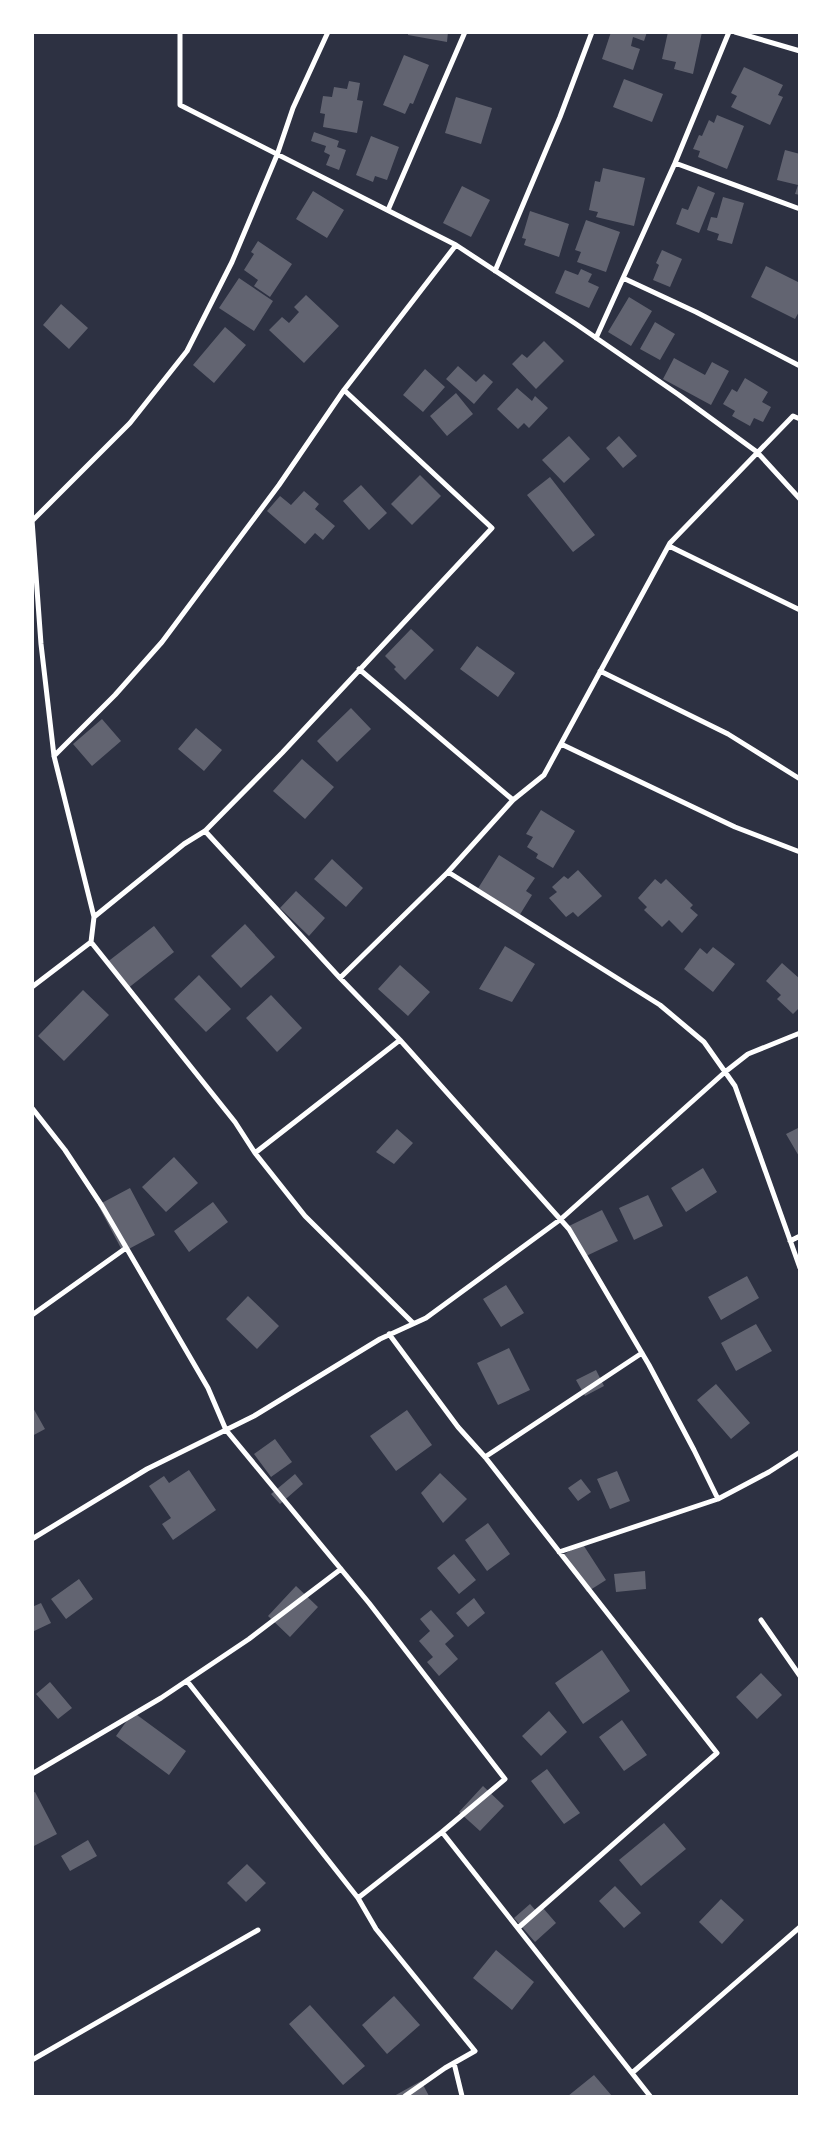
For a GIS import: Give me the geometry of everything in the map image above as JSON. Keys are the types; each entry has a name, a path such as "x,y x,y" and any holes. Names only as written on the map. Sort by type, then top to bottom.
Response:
{"street":[{"path":"180,32 180,106 456,245 680,395 757,452 800,498"},
{"path":"328,32 293,108 277,155 232,262 187,351 130,423 33,520 41,644 54,756 94,917 92,942 235,1122 255,1154 305,1216 413,1323"},
{"path":"388,210 465,32"},
{"path":"495,270 560,117 592,32"},
{"path":"596,338 675,163 729,32"},
{"path":"735,32 800,52"},
{"path":"675,163 800,209"},
{"path":"54,756 115,695 162,642 279,485 344,390 456,245"},
{"path":"623,278 729,329 800,366"},
{"path":"94,917 184,844 205,831 282,753 492,528 344,390"},
{"path":"340,978 448,872 513,800 544,775 668,546 793,416 800,419"},
{"path":"668,546 800,610"},
{"path":"359,669 513,800"},
{"path":"600,671 728,734 800,779"},
{"path":"561,744 735,827 800,852"},
{"path":"205,831 340,978 400,1040 569,1229 642,1352 718,1499"},
{"path":"448,872 660,1005 704,1042 735,1086 800,1268"},
{"path":"32,987 92,942"},
{"path":"32,1539 147,1470 254,1416 389,1334 426,1318 561,1219 725,1072 748,1054 800,1033"},
{"path":"255,1154 400,1040"},
{"path":"32,1108 65,1150 102,1206 208,1388 226,1430 341,1569 505,1778 442,1832 358,1898"},
{"path":"790,1241 800,1236"},
{"path":"32,1315 126,1248"},
{"path":"389,1334 458,1427 485,1457 717,1753 518,1928"},
{"path":"485,1457 642,1352"},
{"path":"559,1552 718,1499 769,1472 800,1452"},
{"path":"32,1774 162,1698 249,1639 341,1569"},
{"path":"761,1620 798,1673"},
{"path":"187,1681 358,1898 376,1929 475,2051 404,2096"},
{"path":"442,1832 650,2096"},
{"path":"632,2073 800,1927"},
{"path":"32,2060 258,1930"},
{"path":"454,2064 462,2096"}],"building":[{"path":"408,32 448,32 447,42 408,35"},
{"path":"611,32 647,32 644,41 633,37 631,46 640,49 633,70 602,59"},
{"path":"668,32 702,32 693,74 674,69 676,62 662,59"},
{"path":"404,55 429,65 413,104 410,103 405,114 383,105"},
{"path":"744,67 783,85 778,95 783,97 770,125 731,107 737,96 731,93"},
{"path":"624,79 663,94 652,122 613,107"},
{"path":"349,81 360,83 357,100 363,101 357,133 323,127 325,114 320,113 323,96 332,97 334,87 347,89"},
{"path":"456,97 492,108 481,144 445,133"},
{"path":"717,115 744,126 727,169 698,157 700,151 693,149 699,135 702,136 709,120 714,123"},
{"path":"314,132 339,141 337,147 346,150 339,170 326,165 330,155 324,152 326,146 311,141"},
{"path":"371,136 399,147 387,180 375,176 373,182 356,175"},
{"path":"785,150 800,154 800,195 795,194 798,185 777,180"},
{"path":"603,168 645,178 634,226 596,217 598,212 589,210 595,181 600,182"},
{"path":"462,186 490,200 471,237 443,223"},
{"path":"698,186 715,193 699,233 676,224 682,208 688,210"},
{"path":"313,191 344,210 327,238 296,219"},
{"path":"723,197 744,203 732,244 717,240 719,234 707,230 711,217 717,218"},
{"path":"530,211 569,224 559,257 524,245 526,239 522,238"},
{"path":"586,220 620,232 606,272 577,262 581,252 575,250"},
{"path":"258,241 292,264 270,297 254,286 258,280 244,270 254,254 251,252"},
{"path":"662,250 682,259 670,287 653,280 659,265 656,263"},
{"path":"766,266 800,283 800,310 795,319 751,297"},
{"path":"581,269 592,274 588,282 599,287 589,308 555,293 565,270 578,275"},
{"path":"239,278 273,301 254,331 219,308"},
{"path":"306,295 339,326 304,363 269,330 282,317 289,323 299,312 294,307"},
{"path":"629,297 652,311 631,346 608,332"},
{"path":"61,304 88,328 69,349 43,325"},
{"path":"655,322 675,334 660,360 640,349"},
{"path":"225,327 246,345 214,383 193,365"},
{"path":"544,341 564,361 536,389 512,364 522,354 527,358"},
{"path":"674,358 705,375 712,362 729,371 711,405 663,379"},
{"path":"458,366 476,382 484,374 493,382 474,404 446,379"},
{"path":"425,369 445,387 423,412 403,395"},
{"path":"745,378 768,392 762,402 771,407 763,422 754,418 750,426 732,416 735,411 723,404 732,389 737,392"},
{"path":"517,388 532,401 535,396 548,408 529,428 524,423 518,429 497,409"},
{"path":"456,393 473,414 447,436 430,416"},
{"path":"569,436 590,459 564,483 542,460"},
{"path":"619,436 637,456 623,468 606,448"},
{"path":"420,475 441,496 412,525 391,504"},
{"path":"550,477 595,535 573,552 527,495"},
{"path":"361,485 387,513 369,530 343,501"},
{"path":"304,491 319,504 315,509 335,526 323,540 315,533 305,544 267,511 280,496 291,505"},
{"path":"411,629 434,650 405,680 385,656"},
{"path":"477,646 515,673 498,697 460,669"},
{"path":"351,708 371,729 337,762 317,741"},
{"path":"102,719 121,741 92,766 73,744"},
{"path":"196,728 222,750 204,771 178,749"},
{"path":"302,759 334,787 305,819 273,791"},
{"path":"541,810 575,831 553,868 536,858 538,854 527,847 533,837 526,834"},
{"path":"499,855 535,878 526,891 532,895 519,916 477,890"},
{"path":"332,859 363,888 346,907 314,879"},
{"path":"578,870 602,896 578,917 573,912 566,917 549,898 557,892 552,887 564,876 568,879"},
{"path":"655,879 661,884 666,879 693,905 690,908 698,915 682,933 669,920 662,927 644,910 647,907 638,898"},
{"path":"296,891 325,918 309,936 280,908"},
{"path":"245,924 275,957 241,988 211,956"},
{"path":"154,926 174,952 127,989 106,963"},
{"path":"505,946 535,964 512,1002 479,989"},
{"path":"713,947 735,964 713,992 684,969 700,948 707,954"},
{"path":"782,963 800,979 800,1007 793,1014 777,999 781,995 766,981"},
{"path":"400,965 430,992 408,1016 378,989"},
{"path":"199,975 231,1009 206,1032 174,999"},
{"path":"83,990 109,1015 64,1061 38,1036"},
{"path":"271,995 302,1028 277,1052 246,1018"},
{"path":"800,1127 800,1158 786,1134"},
{"path":"397,1129 413,1143 394,1164 376,1152"},
{"path":"174,1157 198,1183 166,1212 142,1187"},
{"path":"703,1168 717,1192 686,1212 671,1188"},
{"path":"130,1188 155,1235 123,1252 98,1205"},
{"path":"648,1195 663,1226 634,1240 619,1208"},
{"path":"213,1202 228,1222 189,1252 174,1231"},
{"path":"602,1210 618,1241 584,1257 569,1226"},
{"path":"747,1276 759,1298 721,1320 708,1297"},
{"path":"506,1285 524,1313 501,1327 483,1299"},
{"path":"248,1296 279,1326 257,1349 226,1319"},
{"path":"756,1324 772,1351 736,1371 721,1343"},
{"path":"509,1348 530,1390 498,1405 477,1363"},
{"path":"596,1370 604,1386 585,1396 576,1380"},
{"path":"716,1384 750,1423 731,1439 697,1400"},
{"path":"32,1406 45,1429 32,1436"},
{"path":"407,1410 432,1445 396,1471 370,1436"},
{"path":"275,1439 292,1462 271,1477 254,1454"},
{"path":"189,1470 216,1510 173,1540 162,1524 171,1518 149,1486 164,1476 169,1483"},
{"path":"617,1471 630,1501 610,1509 597,1479"},
{"path":"440,1473 467,1499 443,1523 421,1493"},
{"path":"295,1474 303,1484 280,1504 271,1494"},
{"path":"581,1479 591,1492 578,1501 568,1488"},
{"path":"488,1523 510,1554 487,1571 465,1540"},
{"path":"582,1543 606,1580 587,1592 563,1555"},
{"path":"454,1554 476,1580 459,1594 437,1568"},
{"path":"645,1571 646,1589 616,1592 614,1574"},
{"path":"79,1579 93,1599 66,1619 51,1599"},
{"path":"296,1586 318,1607 290,1637 268,1616"},
{"path":"474,1598 485,1613 468,1627 456,1613"},
{"path":"41,1603 51,1623 32,1632 32,1607"},
{"path":"431,1610 454,1636 445,1644 458,1659 439,1676 427,1662 433,1657 419,1641 430,1631 420,1619"},
{"path":"602,1650 630,1691 583,1724 555,1683"},
{"path":"761,1673 782,1695 757,1719 736,1697"},
{"path":"50,1682 72,1708 58,1719 36,1694"},
{"path":"549,1711 567,1732 541,1756 522,1736"},
{"path":"133,1712 186,1751 169,1775 116,1736"},
{"path":"622,1720 647,1755 624,1771 599,1737"},
{"path":"547,1769 580,1813 564,1824 531,1781"},
{"path":"483,1786 504,1806 480,1831 459,1812"},
{"path":"35,1792 57,1834 32,1847 32,1793"},
{"path":"664,1823 686,1849 641,1886 619,1860"},
{"path":"88,1840 97,1856 70,1871 61,1856"},
{"path":"247,1864 266,1883 246,1902 227,1883"},
{"path":"615,1886 641,1913 624,1928 599,1901"},
{"path":"721,1899 744,1920 722,1944 699,1922"},
{"path":"530,1904 538,1913 543,1908 556,1923 535,1942 514,1918"},
{"path":"496,1950 534,1982 512,2010 473,1978"},
{"path":"394,1996 420,2025 387,2054 362,2025"},
{"path":"310,2005 365,2066 343,2085 289,2024"},
{"path":"594,2075 612,2096 568,2096"},
{"path":"421,2081 429,2096 394,2096"}]}
